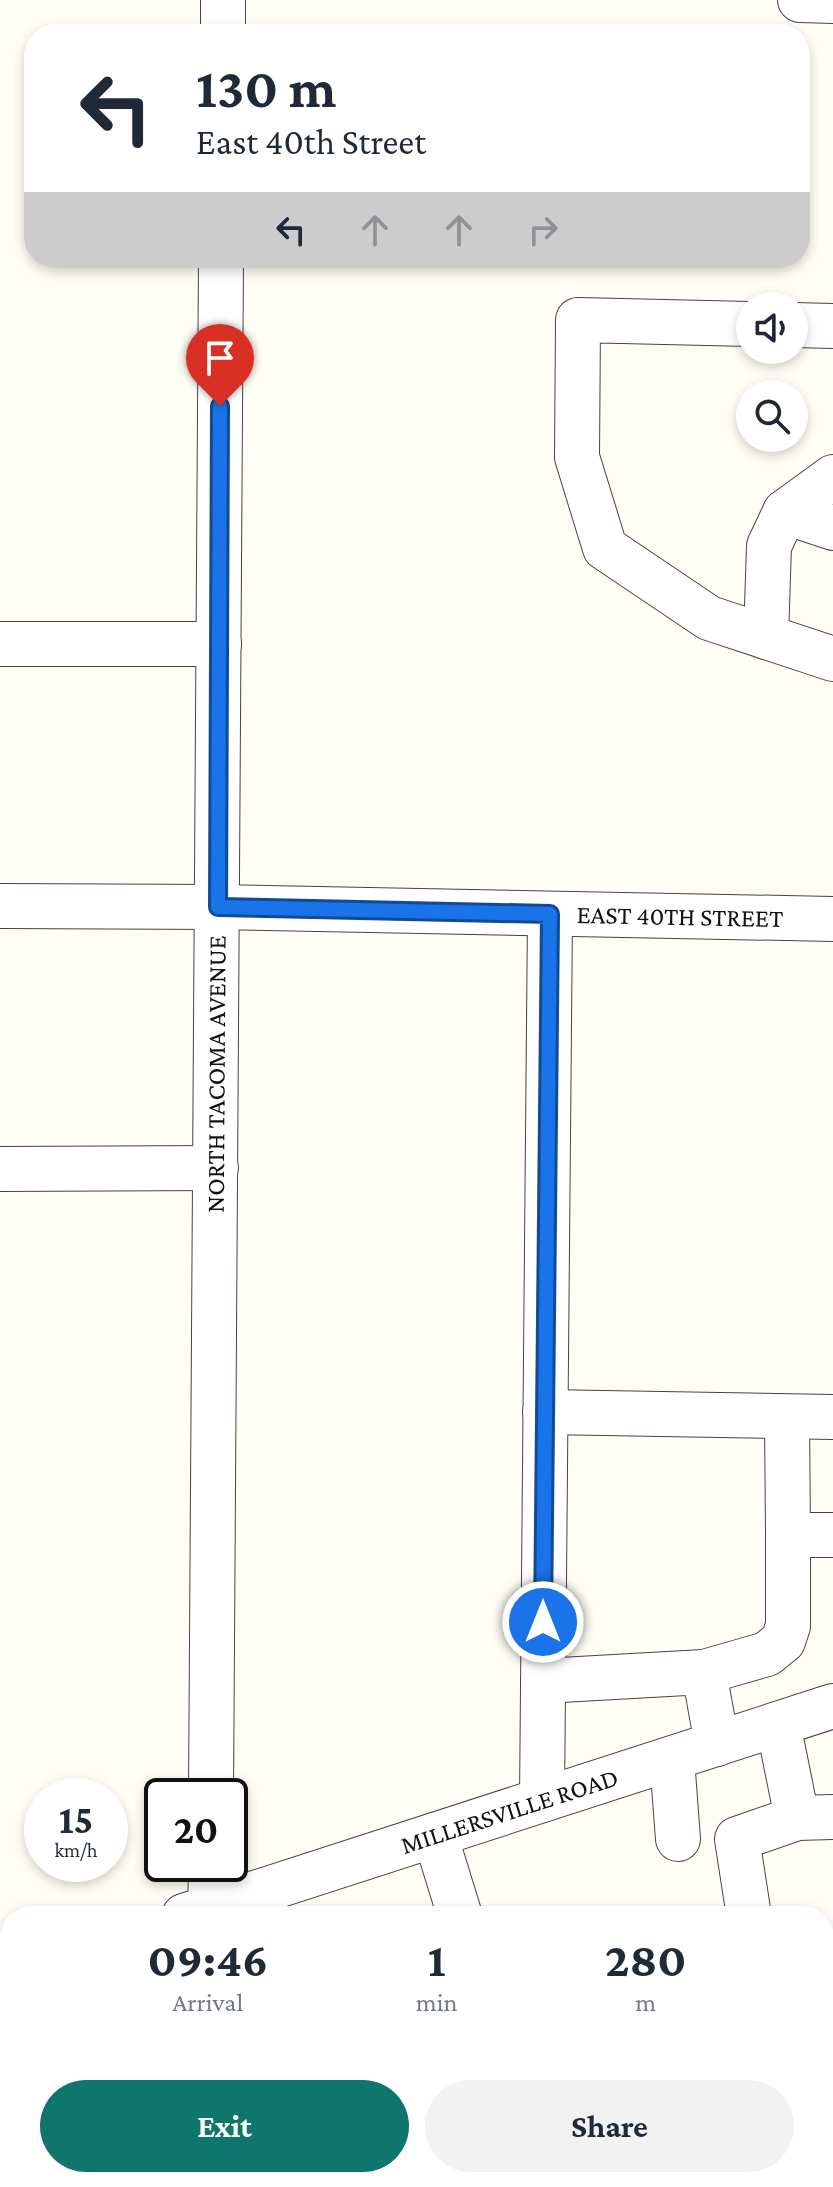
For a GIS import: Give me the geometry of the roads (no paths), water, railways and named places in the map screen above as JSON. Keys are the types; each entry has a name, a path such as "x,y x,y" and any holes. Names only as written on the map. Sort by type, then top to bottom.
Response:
{"street":[{"path":"223,0 223,24"},
{"path":"800,0 833,1"},
{"name":"NORTH TACOMA AVENUE","path":"211,1778 221,268"},
{"path":"736,324 578,320 577,457 605,548 709,618 833,659"},
{"path":"808,325 833,326"},
{"path":"766,637 769,546 785,512 833,477"},
{"path":"785,512 833,528"},
{"path":"0,644 219,644"},
{"name":"EAST 40TH STREET","path":"0,906 218,907 833,919"},
{"path":"542,1800 550,914"},
{"path":"0,1169 216,1168"},
{"path":"545,1412 833,1417"},
{"path":"543,1681 704,1672 767,1654 783,1641 788,1626 787,1417"},
{"path":"788,1535 833,1535"},
{"path":"704,1672 717,1744"},
{"name":"MILLERSVILLE ROAD","path":"223,1906 833,1706"},
{"path":"747,1906 737,1839 815,1818 778,1724"},
{"path":"672,1759 678,1839"},
{"path":"435,1835 457,1906"},
{"path":"203,1906 208,1882"}]}
